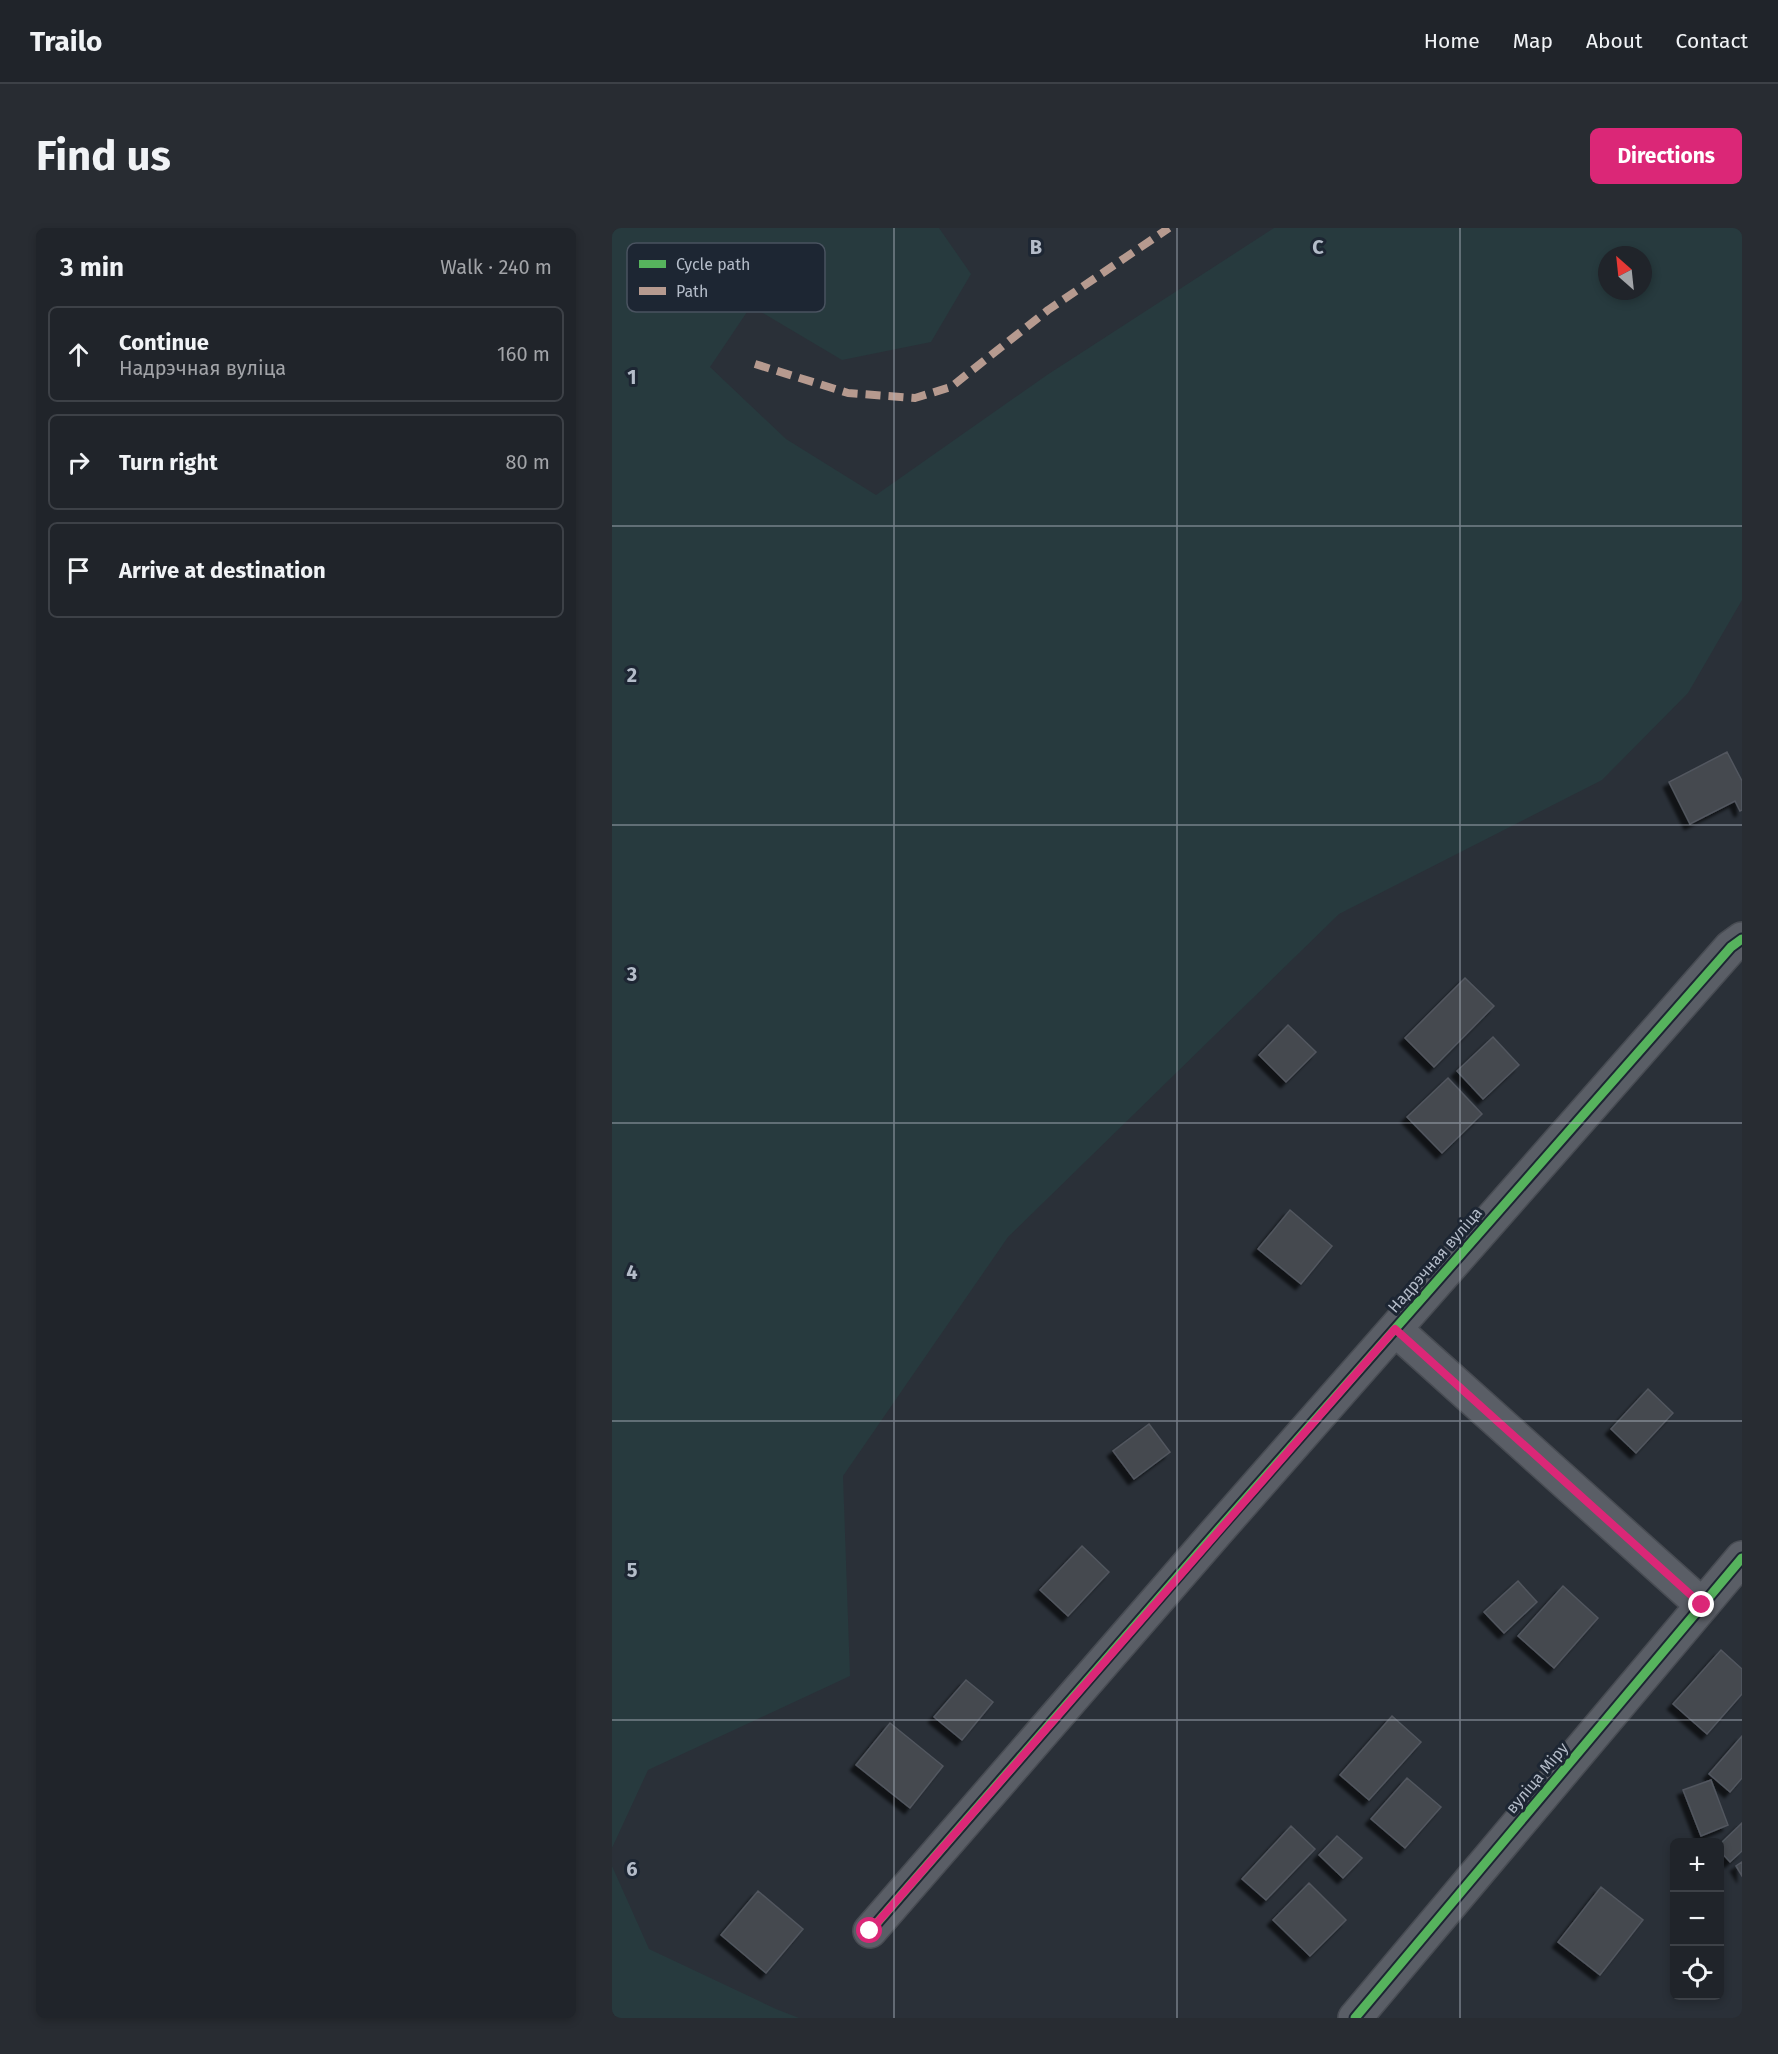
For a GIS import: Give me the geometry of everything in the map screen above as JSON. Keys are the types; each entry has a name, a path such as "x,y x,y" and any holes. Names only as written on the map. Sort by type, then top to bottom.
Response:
{"street":[{"name":"Надрэчная вуліца","path":"870,1931 1395,1329 1731,947 1742,939"},
{"path":"1395,1329 1702,1605"},
{"name":"вуліца Міру","path":"1355,2018 1742,1558"}],"green space":[{"path":"612,228 939,228 971,274 931,342 842,360 761,312 825,312 825,243 627,243 627,312 747,312 710,367 786,439 876,495 1047,375 1274,228 1742,228 1742,600 1688,693 1602,780 1339,914 1008,1237 843,1476 850,1676 648,1770 612,1848"},
{"path":"612,1866 649,1949 799,2018 612,2018"}],"building":[{"path":"1727,752 1742,781 1742,810 1740,811 1735,801 1690,824 1669,782"},
{"path":"1465,978 1494,1006 1434,1067 1405,1038"},
{"path":"1288,1025 1316,1052 1286,1082 1259,1055"},
{"path":"1493,1037 1519,1065 1483,1099 1457,1071"},
{"path":"1448,1078 1482,1114 1442,1153 1407,1117"},
{"path":"1290,1210 1332,1246 1301,1284 1258,1249"},
{"path":"1648,1389 1673,1413 1636,1453 1611,1429"},
{"path":"1149,1424 1170,1452 1134,1479 1113,1451"},
{"path":"1082,1546 1109,1572 1068,1616 1040,1590"},
{"path":"1518,1581 1537,1602 1504,1633 1484,1612"},
{"path":"1563,1586 1598,1618 1554,1668 1518,1636"},
{"path":"1721,1650 1742,1669 1742,1694 1707,1734 1673,1704"},
{"path":"966,1680 993,1702 962,1740 934,1717"},
{"path":"1392,1716 1421,1742 1369,1800 1340,1775"},
{"path":"890,1723 943,1766 910,1808 856,1765"},
{"path":"1742,1736 1742,1778 1730,1792 1709,1774"},
{"path":"1407,1778 1441,1807 1405,1848 1371,1819"},
{"path":"1711,1780 1728,1825 1701,1836 1683,1790"},
{"path":"1742,1823 1742,1851 1730,1862 1724,1855 1724,1840"},
{"path":"1291,1826 1315,1849 1266,1900 1242,1879"},
{"path":"1337,1836 1362,1858 1343,1878 1319,1855"},
{"path":"1742,1862 1742,1876 1736,1866"},
{"path":"1309,1883 1346,1920 1310,1956 1273,1920"},
{"path":"1601,1887 1643,1920 1600,1975 1558,1942"},
{"path":"758,1891 803,1929 766,1973 721,1935"}],"marked path":[{"path":"755,364 848,393 915,398 951,387 1048,310 1169,228"}],"cycle path":[{"path":"870,1931 1219,1529 1731,947 1742,939"},
{"path":"1355,2018 1742,1558"}],"route":[{"path":"870,1931 1395,1329 1702,1605"}]}
